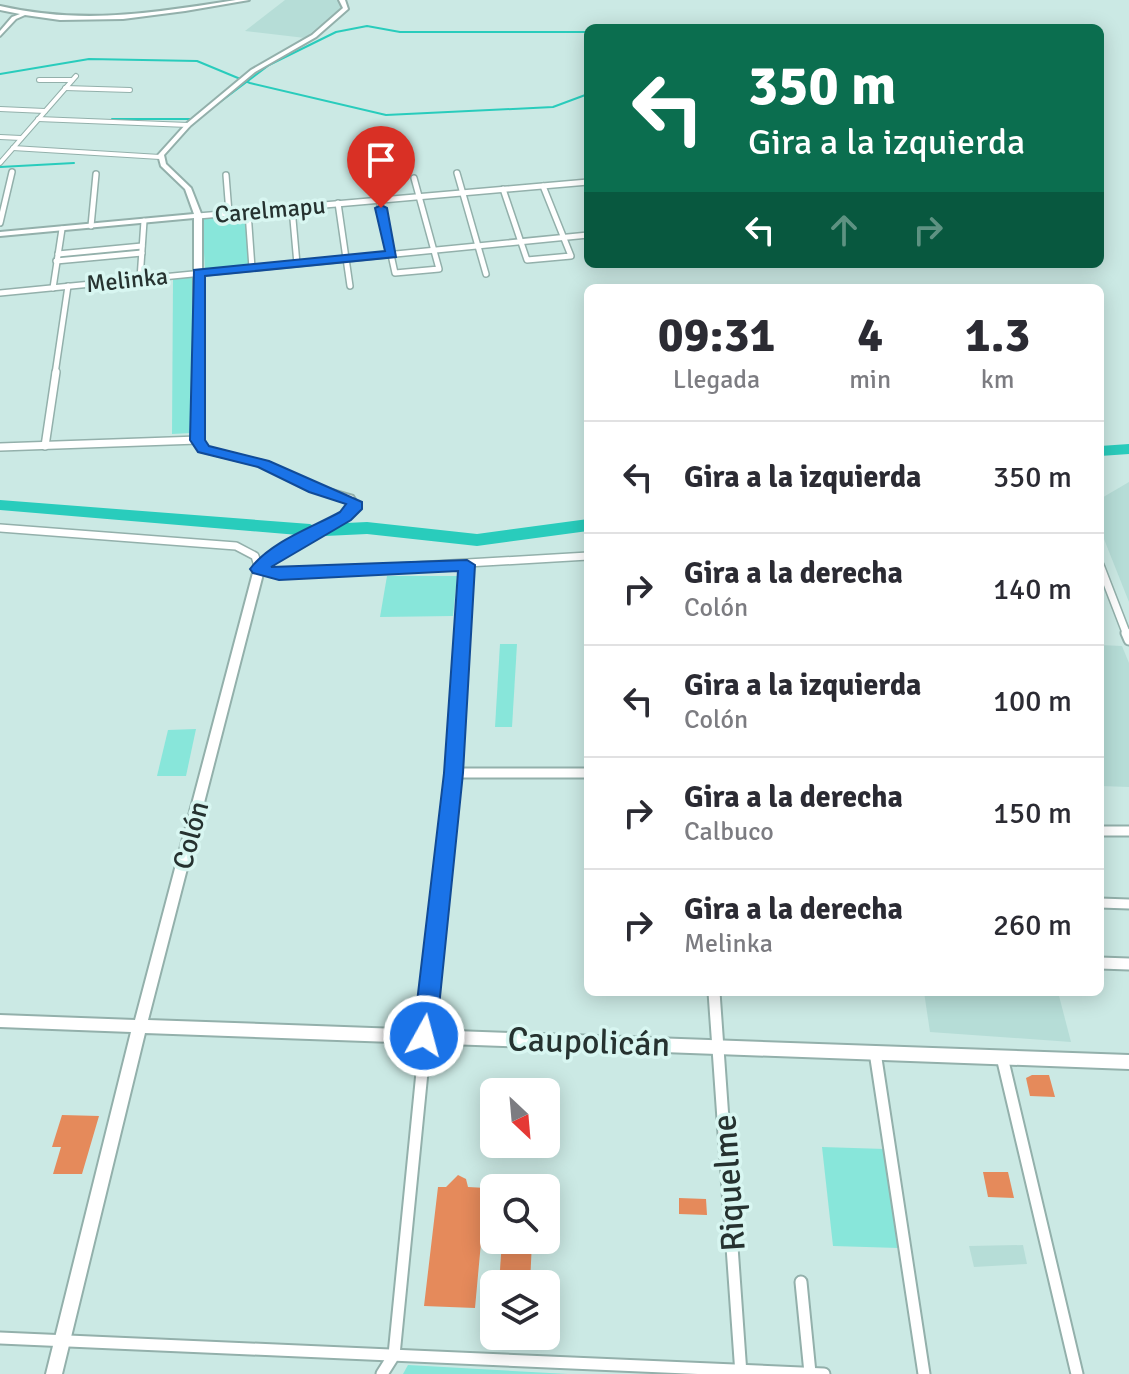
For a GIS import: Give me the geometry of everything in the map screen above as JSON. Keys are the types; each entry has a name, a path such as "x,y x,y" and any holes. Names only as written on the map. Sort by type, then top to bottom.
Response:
{"street":[{"path":"0,8 23,15 125,17 246,0"},
{"path":"160,157 188,125 245,78 318,32 346,8 342,0"},
{"path":"0,34 14,18 23,15"},
{"path":"0,163 74,78 39,80"},
{"path":"65,88 130,90"},
{"path":"0,109 45,111"},
{"path":"38,119 188,125"},
{"path":"0,137 21,138"},
{"path":"13,148 160,157"},
{"path":"160,157 163,165 188,188 198,216 200,444"},
{"path":"0,223 12,172"},
{"path":"457,173 486,274"},
{"path":"91,226 96,174"},
{"path":"226,175 229,213"},
{"path":"379,200 395,273 439,269 414,178"},
{"name":"Carelmapu","path":"0,234 584,182"},
{"path":"503,189 527,260 571,256 543,186"},
{"path":"338,203 350,286"},
{"path":"292,208 297,264"},
{"path":"248,212 252,268"},
{"path":"140,279 144,221"},
{"path":"53,288 62,229"},
{"name":"Melinka","path":"0,293 584,236"},
{"path":"57,258 142,250"},
{"path":"45,446 68,286"},
{"path":"0,447 200,444 263,464 354,502 354,509 345,516 272,556 259,569"},
{"path":"0,528 236,546 252,552 258,560 259,569"},
{"path":"259,569 279,574 584,556"},
{"path":"382,1374 394,1355 424,1036 454,773 467,565"},
{"name":"Colón","path":"54,1374 140,1025 259,569"},
{"path":"1104,575 1129,640"},
{"path":"454,773 584,773"},
{"path":"1104,831 1129,831"},
{"path":"1104,903 1129,904"},
{"path":"1104,963 1129,964"},
{"name":"Riquelme","path":"714,996 741,1373"},
{"name":"Caupolicán","path":"0,1021 1129,1062"},
{"path":"875,1052 924,1374"},
{"path":"1002,1057 1077,1374"},
{"path":"801,1282 810,1373"},
{"path":"0,1338 741,1373 824,1374"}],"shaded area":[{"path":"285,0 339,0 343,6 305,38 245,31"},
{"path":"246,214 250,266 205,270 202,218"},
{"path":"193,277 191,433 172,434 173,279"},
{"path":"1129,482 1129,602 1104,539 1104,497"},
{"path":"387,576 457,576 453,616 380,617"},
{"path":"500,644 517,644 512,727 495,727"},
{"path":"1104,645 1122,646 1129,663 1129,787 1104,786"},
{"path":"196,729 186,776 157,776 168,730"},
{"path":"925,996 1059,996 1071,1042 930,1032"},
{"path":"822,1147 885,1149 899,1248 833,1246"},
{"path":"1023,1245 1027,1264 974,1267 969,1246"},
{"path":"408,1365 568,1374 403,1374"}],"building":[{"path":"1049,1075 1055,1097 1030,1096 1026,1078"},
{"path":"62,1115 99,1116 82,1174 53,1174 61,1147 52,1147"},
{"path":"983,1172 1008,1172 1014,1198 988,1197"},
{"path":"458,1175 466,1179 468,1187 480,1188 480,1253 475,1308 424,1306 438,1187 446,1187"},
{"path":"679,1198 706,1199 707,1215 679,1214"},
{"path":"501,1254 531,1254 531,1270 500,1270"}],"waterway":[{"path":"247,82 269,65 336,32 367,26 400,32 584,32"},
{"path":"0,74 89,59 197,61 247,82"},
{"path":"208,111 247,82"},
{"path":"247,82 386,115 553,107 584,95"},
{"path":"112,119 190,119"},
{"path":"0,167 74,163"},
{"path":"1104,451 1129,449"},
{"path":"0,505 310,530"},
{"path":"325,530 367,528 477,540 584,526"}],"route":[{"path":"381,208 391,254 198,273 198,440 203,449 263,464 306,485 350,498 355,504 354,509 345,516 272,556 259,569 279,574 467,565 454,773 424,1036"}]}
